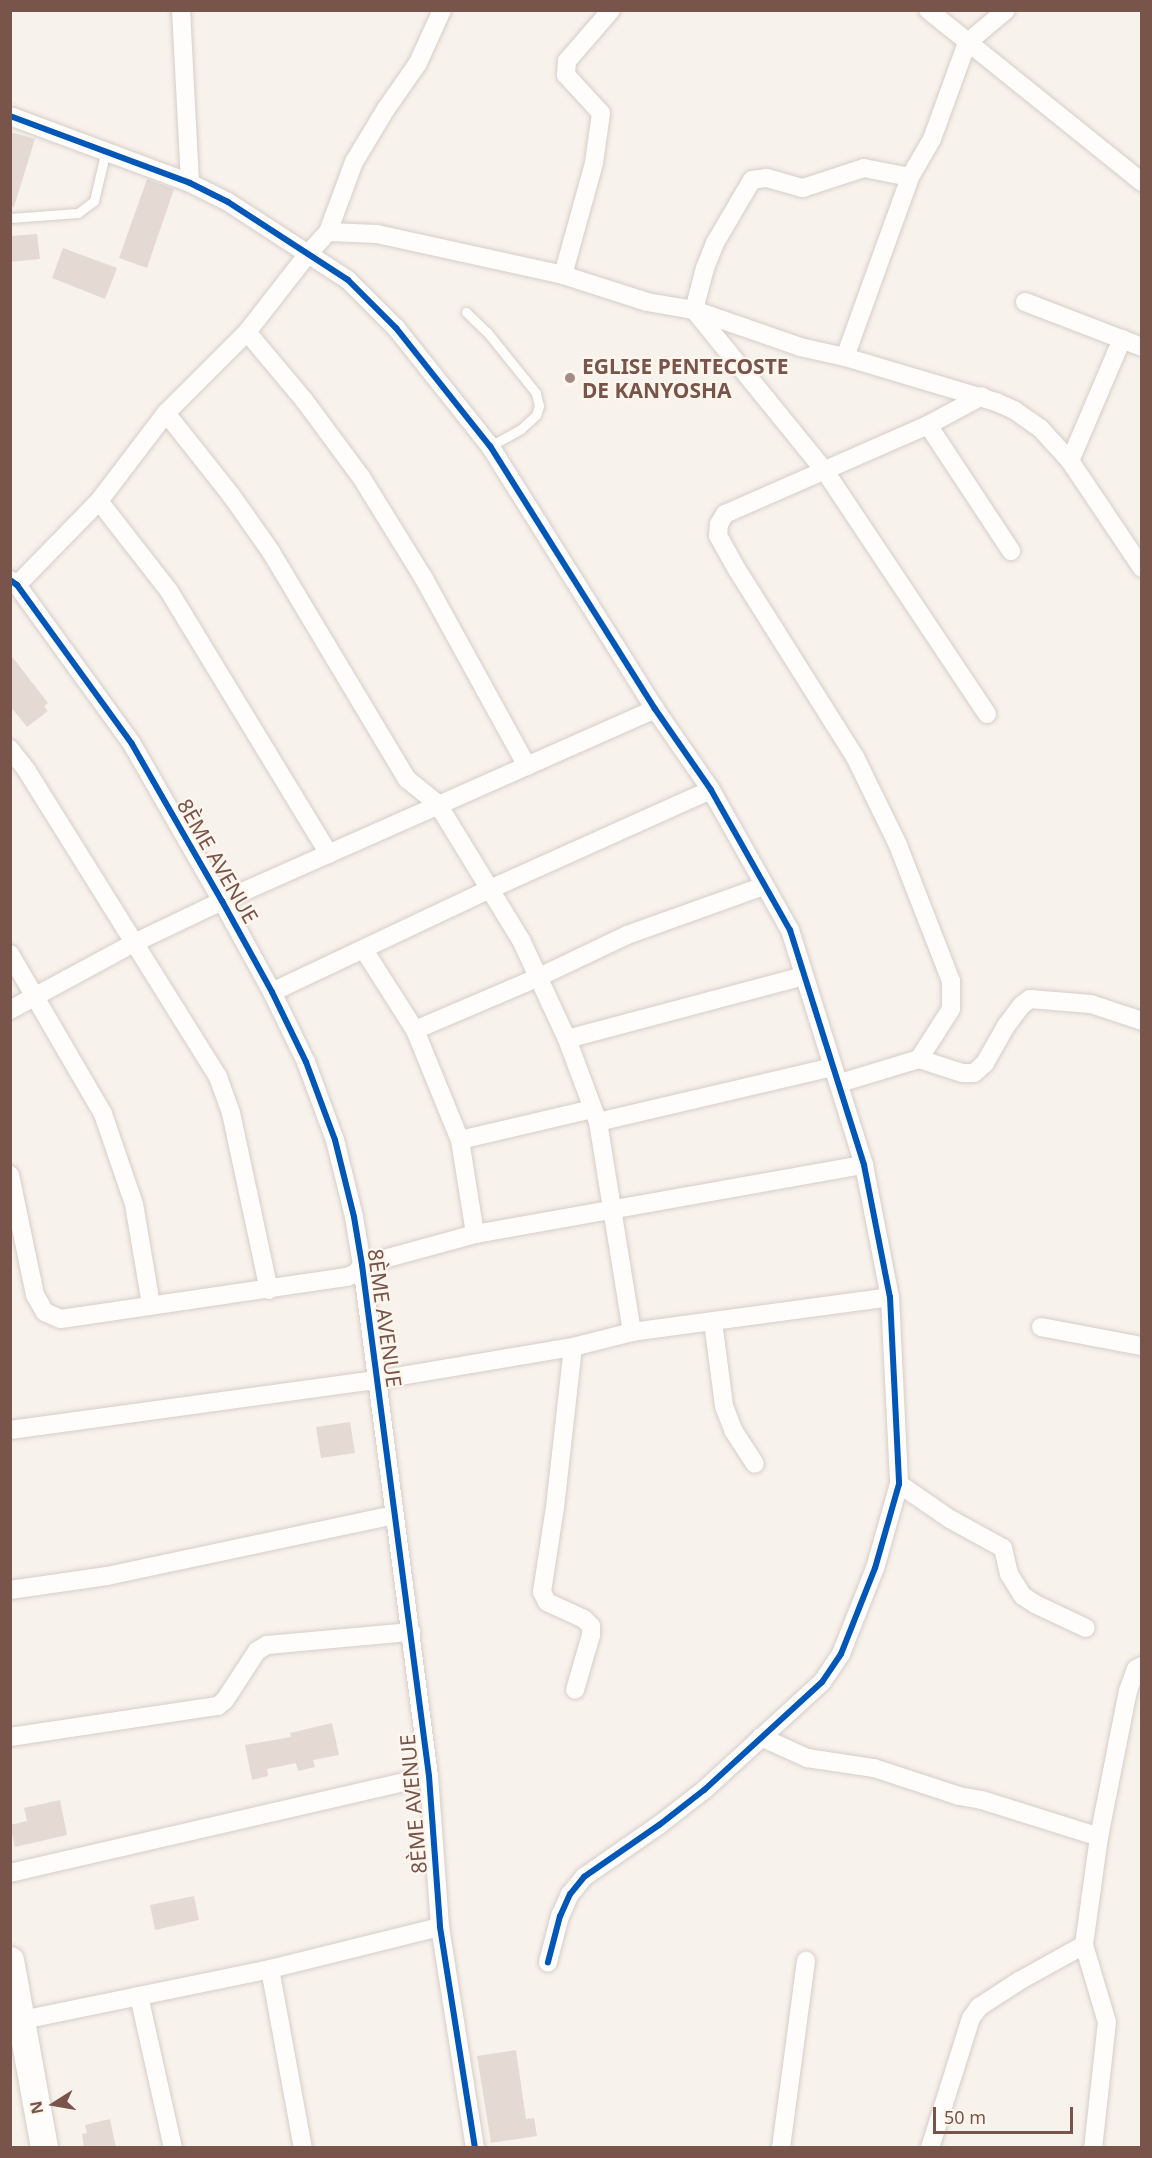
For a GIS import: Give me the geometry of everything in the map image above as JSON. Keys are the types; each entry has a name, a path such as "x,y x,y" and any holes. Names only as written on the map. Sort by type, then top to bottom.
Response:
{"street":[{"path":"181,10 190,183"},
{"path":"14,582 99,501 166,413 246,332 328,232 354,162 386,109 418,63 442,10"},
{"path":"563,275 594,163 601,113 566,75 567,61 611,10"},
{"path":"928,10 1142,182"},
{"path":"845,357 910,177 932,139 967,43 1006,10"},
{"path":"10,116 190,183 260,221 348,280 396,328 490,446 655,709 711,790 790,930 864,1165 890,1297 899,1484 875,1568 841,1654 822,1682 677,1811 584,1877 570,1894 563,1909 548,1962"},
{"path":"694,310 705,268 715,243 752,180 767,178 803,188 864,168 910,177"},
{"path":"328,232 377,234 563,275 648,302 694,310 751,332 982,396 1014,410 1040,429 1070,461 1142,568"},
{"path":"1025,302 1142,347"},
{"path":"694,310 824,470 987,714"},
{"path":"246,332 304,400 361,477 423,578 527,766"},
{"path":"1070,461 1122,339"},
{"path":"920,1059 951,1009 951,981 898,844 855,757 718,536 719,524 725,514 928,425 982,396"},
{"path":"166,413 231,495 271,552 407,780 437,803 520,940 539,977 567,1039 595,1116 614,1211 632,1332"},
{"path":"928,425 1011,551"},
{"path":"99,501 169,591 329,854"},
{"name":"8ÈME AVENUE","path":"14,582 132,744 272,992 306,1062 335,1140 354,1217 362,1265 429,1776 440,1927 475,2148"},
{"path":"10,1010 132,944 222,901 437,803 492,783 655,709"},
{"path":"10,749 27,771 132,944 218,1077 224,1092 250,1198 269,1290"},
{"path":"272,992 488,890 711,790"},
{"path":"415,1030 539,977 627,935 764,886"},
{"path":"364,950 415,1030 460,1140 475,1234"},
{"path":"10,954 103,1114 134,1204 151,1305"},
{"path":"567,1039 804,976"},
{"path":"460,1140 920,1059 962,1073 974,1072 986,1063 1006,1026 1022,1005 1030,999 1091,1004 1142,1021"},
{"path":"10,1175 35,1295 45,1312 61,1319 352,1276 362,1265 475,1234 864,1165"},
{"path":"10,1430 377,1380 573,1347 632,1332 890,1297"},
{"path":"713,1322 724,1406 733,1430 755,1464"},
{"path":"1041,1327 1142,1346"},
{"path":"573,1347 555,1507 542,1592 547,1602 584,1619 591,1626 591,1635 575,1690"},
{"path":"899,1484 950,1519 1003,1548 1009,1574 1023,1596 1086,1628"},
{"path":"10,1590 107,1576 394,1515"},
{"path":"10,1737 218,1706 225,1700 257,1651 267,1645 411,1632"},
{"path":"1093,2148 1107,2022 1084,1945 1100,1837 1128,1691 1136,1669 1142,1666"},
{"path":"761,1737 807,1758 874,1768 959,1796 982,1800 1100,1837"},
{"path":"10,1873 429,1776"},
{"path":"22,2020 270,1969 440,1927"},
{"path":"930,2148 971,2018 979,2007 1019,1981 1084,1945"},
{"path":"10,1959 44,2148"},
{"path":"781,2148 806,1961"},
{"path":"270,1969 303,2148"},
{"path":"139,1996 173,2148"}],"lane":[{"path":"10,218 78,213 94,201 106,150"},
{"path":"466,312 487,332 536,393 539,406 536,415 521,429 490,446"}],"building":[{"path":"10,132 35,139 14,207 10,206"},
{"path":"147,179 174,189 147,268 119,258"},
{"path":"37,234 40,259 10,262 10,236"},
{"path":"63,248 117,268 105,299 52,278"},
{"path":"10,654 48,703 44,706 48,711 27,727 10,706"},
{"path":"350,1422 355,1453 321,1458 316,1427"},
{"path":"332,1723 339,1755 313,1760 315,1767 298,1771 296,1763 267,1769 268,1776 252,1780 245,1745 291,1737 290,1733"},
{"path":"60,1800 67,1835 15,1847 10,1825 27,1821 24,1808"},
{"path":"194,1896 199,1920 155,1930 150,1905"},
{"path":"516,2050 526,2119 534,2118 537,2136 491,2143 477,2056"},
{"path":"110,2119 116,2148 84,2148 82,2134 87,2133 85,2125"}],"cycle path":[{"path":"10,116 190,183 228,202 348,280 396,328 490,446 655,709 711,790 790,930 864,1165 890,1297 899,1484 875,1568 841,1654 822,1682 704,1790 659,1825 584,1877 570,1894 560,1916 548,1962"},
{"path":"10,580 17,585 132,744 272,992 306,1062 335,1140 354,1217 362,1265 429,1776 440,1927 475,2148"}],"place":[{"name":"EGLISE PENTECOSTE DE KANYOSHA","path":"570,378"}]}
